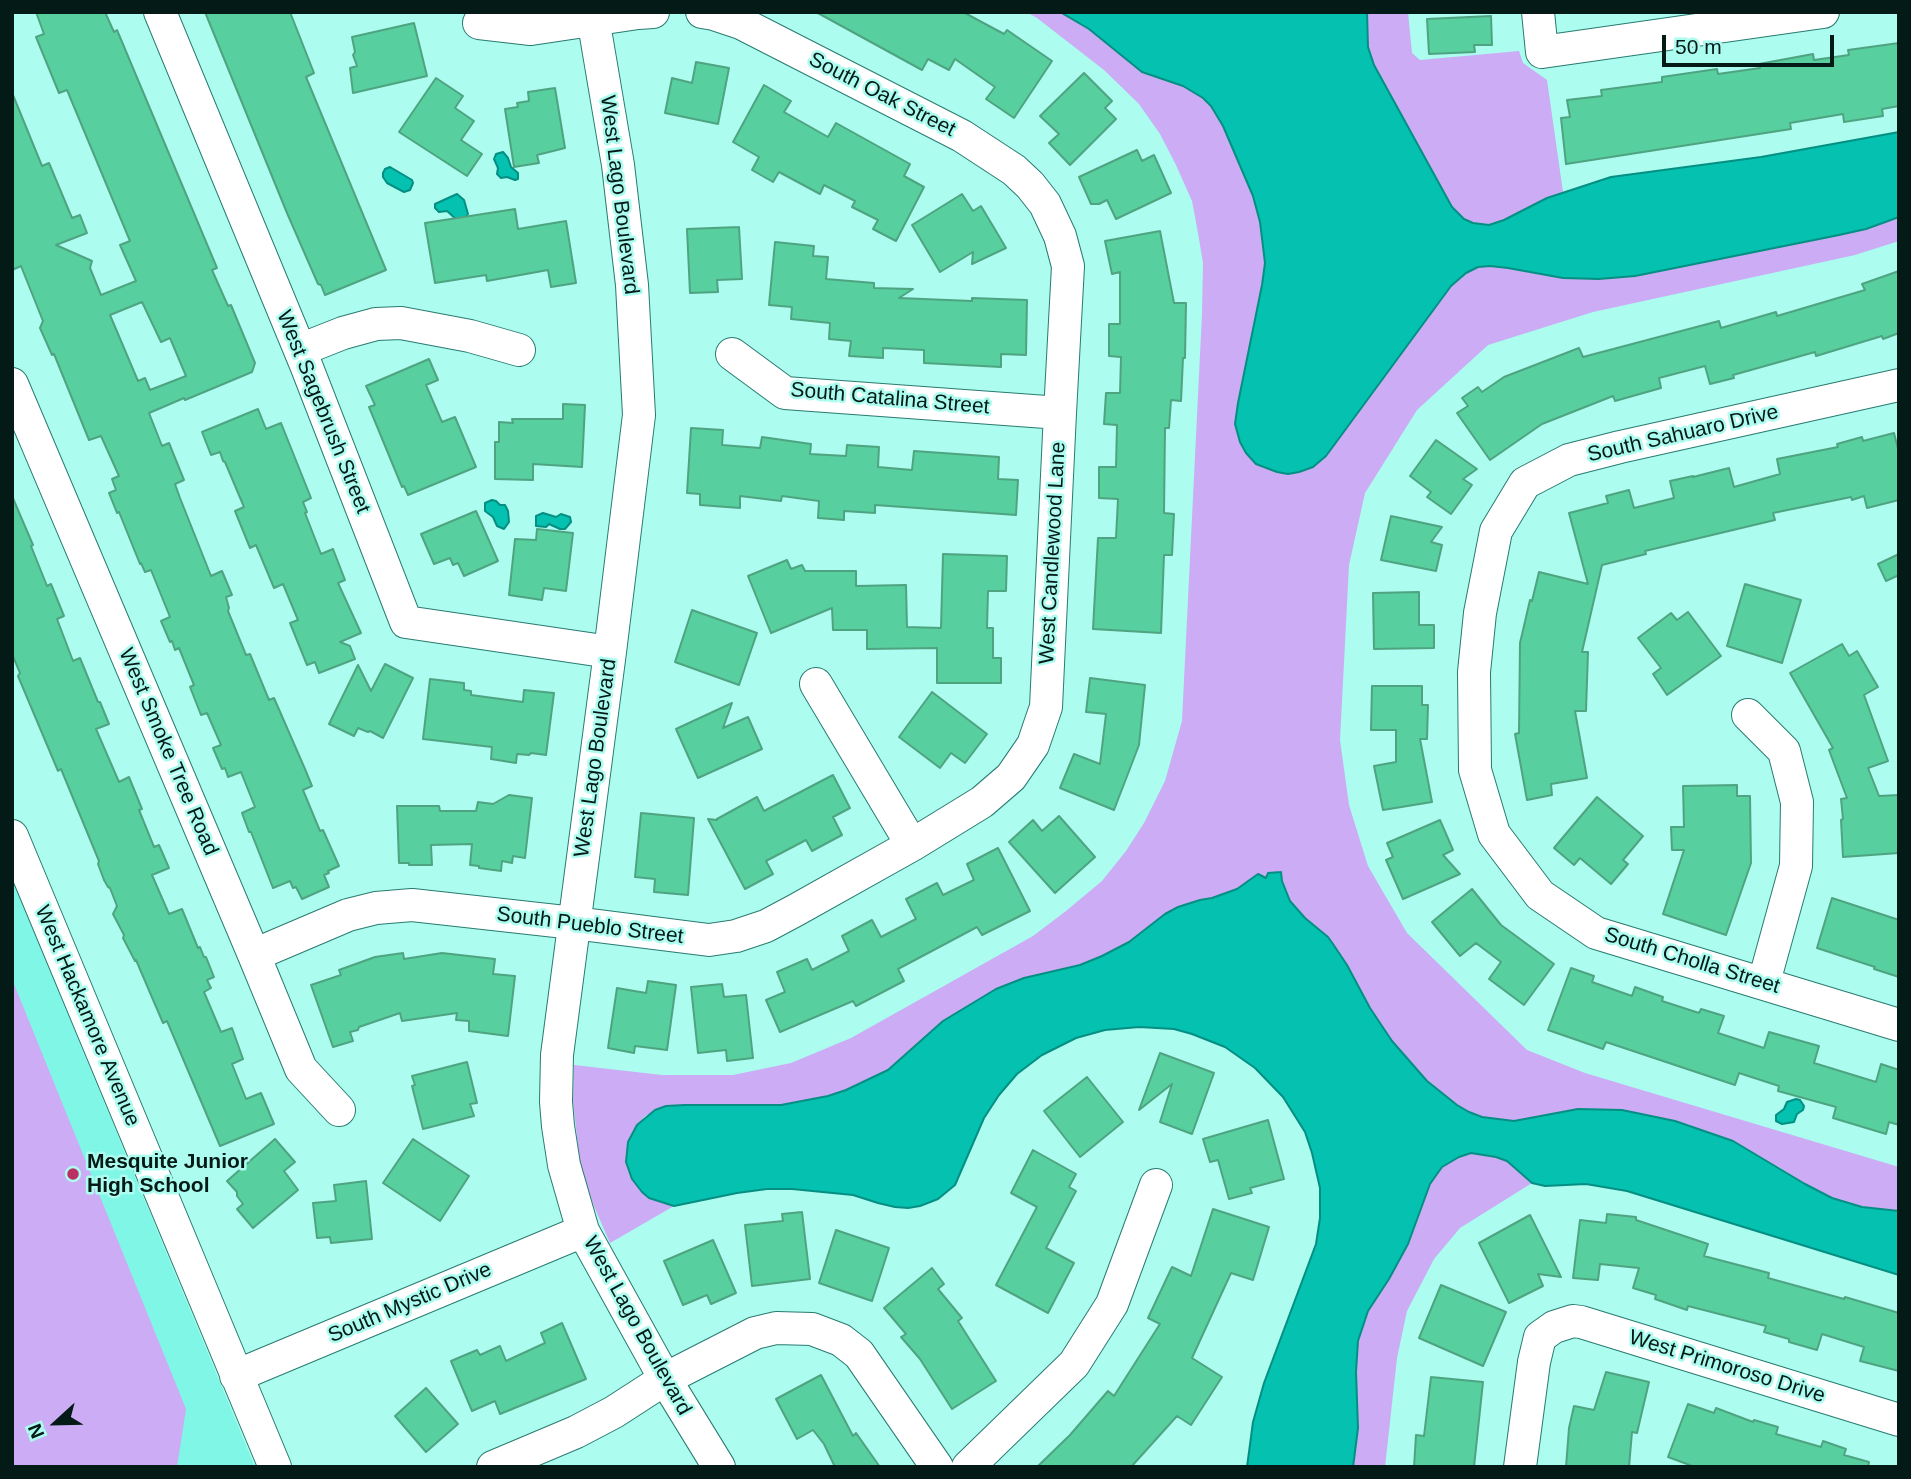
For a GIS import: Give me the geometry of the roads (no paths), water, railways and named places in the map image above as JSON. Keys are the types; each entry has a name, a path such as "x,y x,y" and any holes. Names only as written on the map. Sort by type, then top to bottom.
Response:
{"street":[{"name":"West Sagebrush Street","path":"160,12 300,350 406,622 610,652"},
{"path":"479,23 531,29 593,16 653,12"},
{"name":"South Oak Street","path":"702,12 714,13 741,23 962,136 1014,170 1045,204"},
{"path":"1538,12 1542,52 1806,13"},
{"name":"West Lago Boulevard","path":"593,16 618,165 632,285 639,415 557,1055 558,1126 564,1165 583,1231 665,1379 719,1467"},
{"name":"West Candlewood Lane","path":"912,845 982,802 1011,777 1033,745 1046,707 1068,266 1060,236 1045,204"},
{"path":"300,350 343,333 376,324 401,323 470,336 519,350"},
{"name":"South Catalina Street","path":"732,354 785,393 1060,413"},
{"name":"West Smoke Tree Road","path":"12,384 301,1069 339,1111"},
{"name":"South Sahuaro Drive","path":"1496,531 1524,484 1569,460 1899,385"},
{"name":"South Cholla Street","path":"1496,531 1480,613 1474,672 1475,770 1494,834 1540,895 1596,933 1899,1025"},
{"path":"816,684 912,845"},
{"path":"1748,715 1784,751 1797,802 1796,866 1763,982"},
{"name":"West Hackamore Avenue","path":"12,836 275,1467"},
{"name":"South Pueblo Street","path":"254,955 348,915 376,908 412,905 709,940 736,936 766,926 912,845"},
{"path":"968,1467 1074,1364 1112,1304 1156,1185"},
{"name":"South Mystic Drive","path":"236,1376 583,1231"},
{"name":"West Primoroso Drive","path":"1520,1467 1534,1362 1540,1337 1554,1327 1573,1321 1899,1420"},
{"path":"493,1467 576,1432 614,1412 665,1379 755,1332 776,1328 812,1329 841,1340 859,1354 937,1467"}],"place":[{"name":"Mesquite Junior High School","path":"73,1174"}]}
